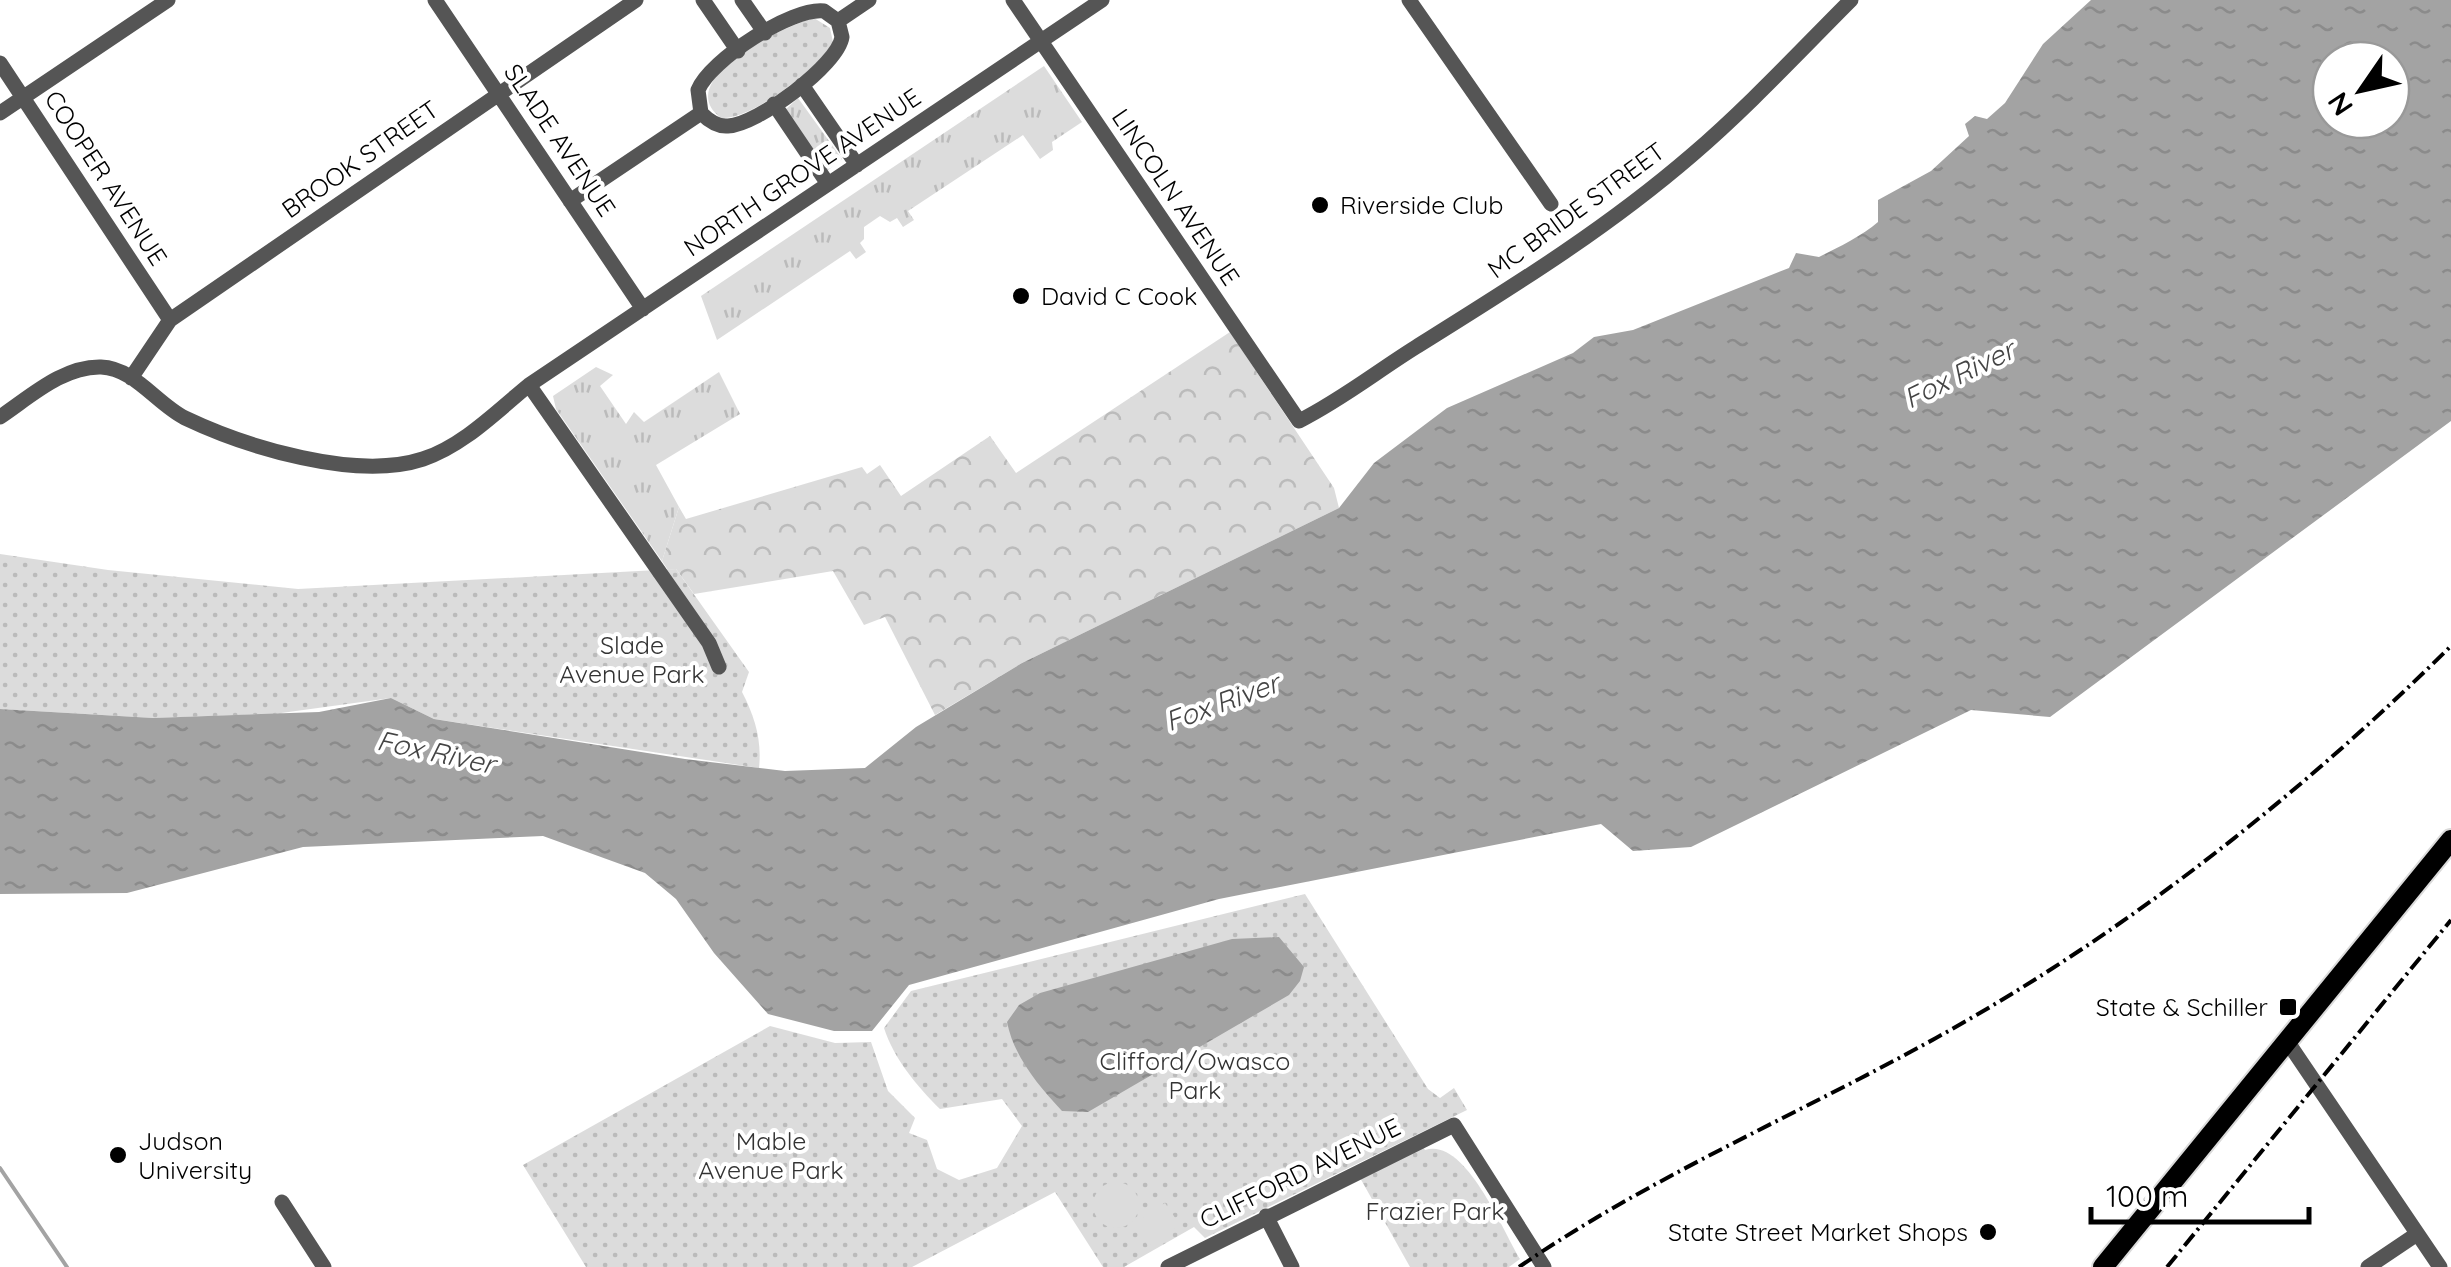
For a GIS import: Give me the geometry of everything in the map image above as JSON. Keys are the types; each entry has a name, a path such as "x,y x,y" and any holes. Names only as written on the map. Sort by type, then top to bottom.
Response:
{"main road":[{"path":"2103,1267 2451,840"}],"street":[{"path":"0,113 168,0"},
{"name":"SLADE AVENUE","path":"435,0 643,309"},
{"name":"BROOK STREET","path":"131,378 170,320 636,0"},
{"path":"703,0 738,51"},
{"path":"742,0 765,33"},
{"path":"838,21 869,0"},
{"name":"LINCOLN AVENUE","path":"1013,0 1300,421"},
{"name":"NORTH GROVE AVENUE","path":"131,378 182,416 232,437 324,460 402,465 439,452 530,386 1102,0"},
{"path":"1408,0 1552,204"},
{"name":"MC BRIDE STREET","path":"1300,421 1340,400 1417,346 1504,295 1637,200 1694,154 1851,0"},
{"path":"809,10 824,11 838,21 841,44 830,60 774,104 727,126 701,113 697,97 701,83 765,33 809,10"},
{"name":"COOPER AVENUE","path":"0,63 170,320"},
{"path":"802,85 857,165"},
{"path":"774,104 828,184"},
{"path":"570,201 701,113"},
{"path":"0,418 60,377 80,370 105,367 131,378"},
{"path":"530,386 709,642 720,667"},
{"path":"2287,1041 2440,1267"},
{"name":"CLIFFORD AVENUE","path":"1168,1267 1454,1125 1544,1267"},
{"path":"282,1202 324,1267"},
{"path":"1266,1216 1292,1267"},
{"path":"2368,1267 2417,1234"}],"green space":[{"path":"814,18 830,28 833,42 813,66 766,102 721,118 709,103 710,87 720,72 758,43"},
{"path":"1044,66 1082,122 1052,142 1053,150 1040,159 1023,135 908,211 914,220 903,227 897,218 890,222 880,216 864,227 860,243 866,252 856,259 850,251 717,340 701,296"},
{"path":"798,98 842,159 827,171 785,110"},
{"path":"1230,332 1334,488 1339,508 1022,663 935,715 885,617 864,625 833,571 694,594 676,569 668,570 662,561 679,507 686,519 862,467 867,474 880,465 901,496 990,436 1016,473"},
{"path":"596,367 613,375 600,386 626,424 634,412 644,422 719,372 740,414 656,465 679,507 662,561 556,409 553,396"},
{"name":"Slade Avenue Park","path":"0,554 108,570 298,589 676,569 749,672 742,692 756,729 759,768 434,719 391,698 274,714 153,718 0,709"},
{"name":"Clifford/Owasco Park","path":"1305,894 1428,1089 1440,1098 1454,1088 1467,1110 1205,1238 1194,1227 1124,1267 1103,1267 1055,1192 912,1267 586,1267 523,1165 770,1026 835,1043 871,1042 888,1091 915,1118 909,1133 927,1140 937,1169 959,1180 997,1168 1022,1126 1002,1099 940,1109 907,1072 888,1039 884,1028 911,991"},
{"name":"Frazier Park","path":"1422,1145 1425,1150 1440,1150 1454,1157 1468,1171 1520,1259 1509,1267 1410,1267 1359,1176"},
{"path":"1116,1182 1132,1189 1139,1205 1132,1221 1116,1228 1100,1221 1093,1205 1100,1189"},
{"path":"1165,1203 1180,1225 1148,1246 1134,1223"}],"water":[{"name":"Fox River","path":"2091,0 2451,0 2451,421 2050,717 1971,710 1691,847 1633,851 1601,824 1219,899 909,985 872,1031 834,1031 768,1014 714,953 676,899 645,873 543,836 303,847 127,893 0,894 0,709 153,718 319,712 391,698 434,719 685,759 785,771 865,768 916,727 1022,663 1339,508 1374,463 1447,408 1573,353 1594,337 1633,330 1789,268 1796,253 1819,257 1857,237 1878,222 1878,200 1931,171 1969,136 1965,124 1975,116 1987,119 2005,103 2043,44"},
{"path":"1279,937 1304,967 1300,981 1289,995 1088,1112 1062,1111 1028,1070 1010,1035 1007,1022 1019,1005 1040,993 1232,939"}],"waterway":[{"path":"0,1168 67,1267"}],"railway":[{"path":"1519,1267 1620,1204 1936,1038 2074,954 2207,860 2270,809 2451,646"},
{"path":"2167,1267 2451,920"}],"place":[{"name":"Riverside Club","path":"1320,205"},
{"name":"David C Cook","path":"1021,296"},
{"name":"State & Schiller","path":"2288,1007"},
{"name":"Judson University","path":"118,1155"},
{"name":"State Street Market Shops","path":"1988,1232"}],"park label":[{"name":"Mable Avenue Park","path":"771,1156"}]}
